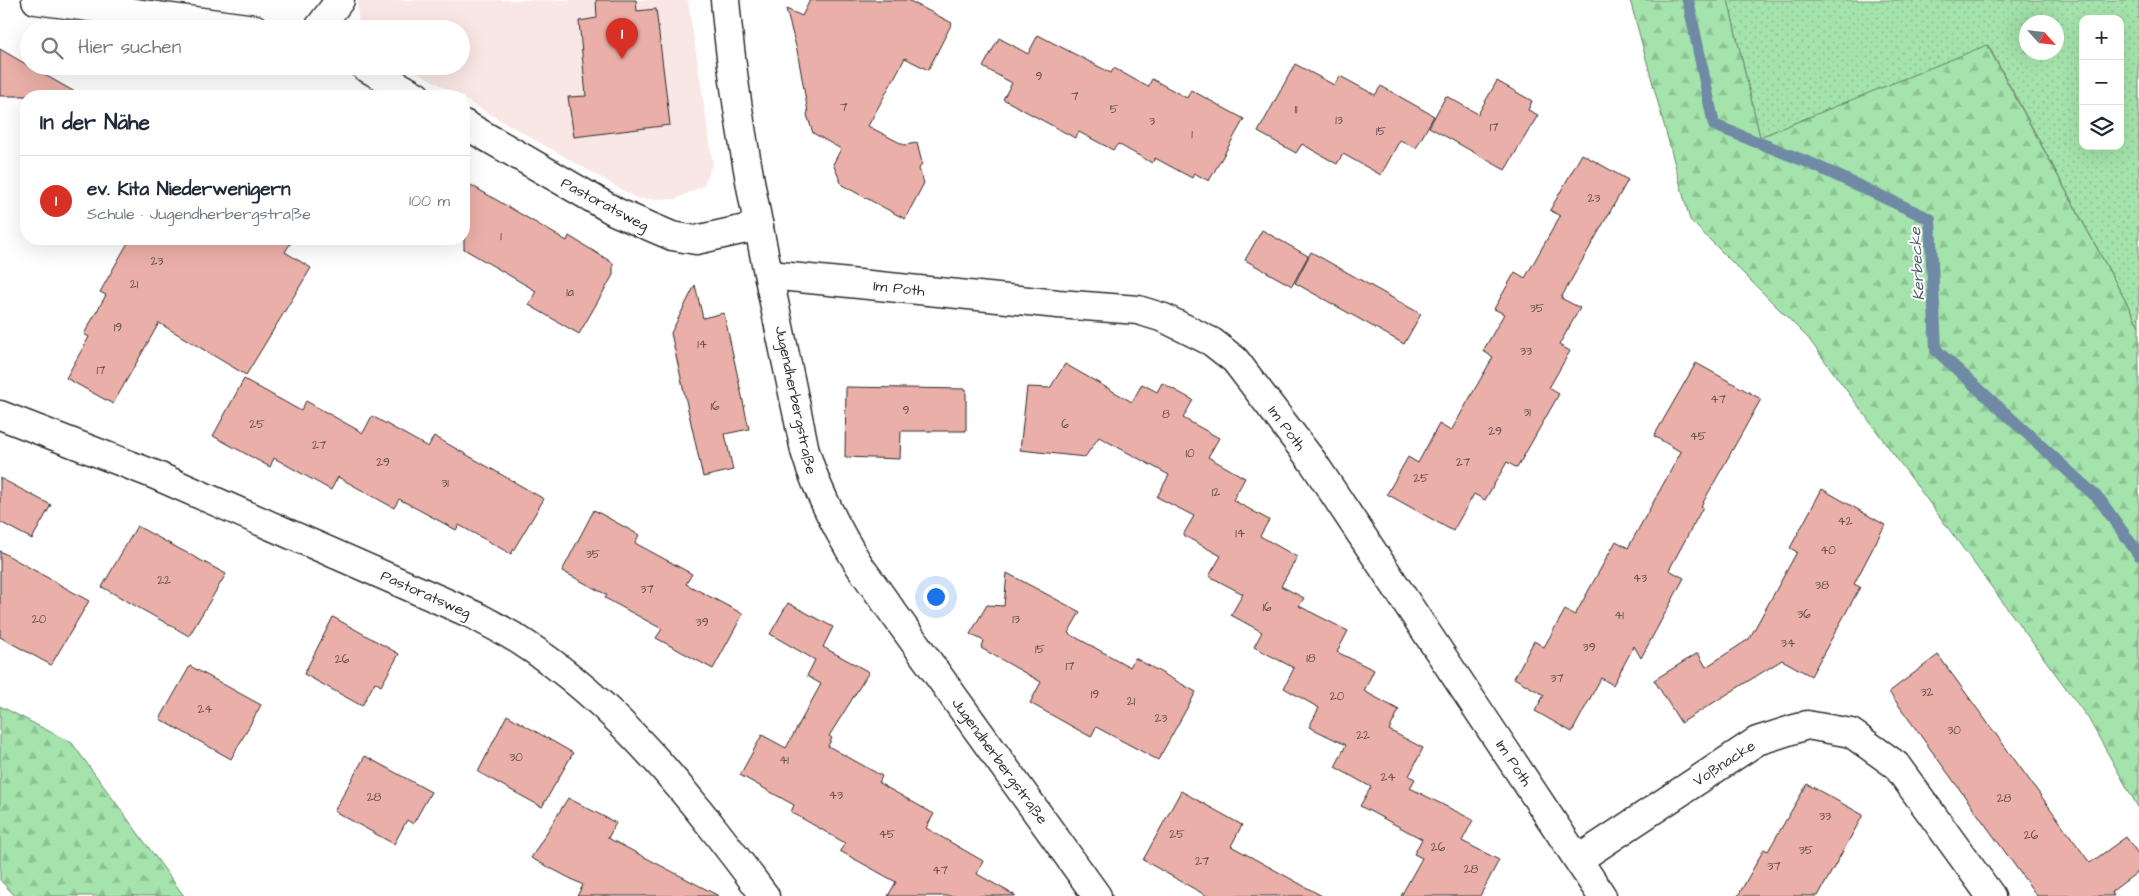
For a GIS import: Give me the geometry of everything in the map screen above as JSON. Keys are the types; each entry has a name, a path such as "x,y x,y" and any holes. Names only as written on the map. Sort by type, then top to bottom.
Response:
{"street":[{"path":"36,0 187,20"},
{"path":"325,20 340,0"},
{"name":"Jugendherbergstraße","path":"725,0 730,57 758,226 770,275 805,451 816,486 833,524 861,568 1097,896"},
{"path":"380,75 406,90"},
{"name":"Pastoratsweg","path":"470,127 616,212 651,229 672,236 696,240 758,226"},
{"name":"Im Poth","path":"770,275 1058,304 1138,310 1164,318 1212,342 1235,360 1313,462 1602,896"},
{"name":"Pastoratsweg","path":"0,415 162,478 476,616 519,639 564,672 645,746 766,896"},
{"name":"Voßnacke","path":"1579,859 1757,741 1807,725 1851,733 1896,765 1991,896"}],"shaded area":[{"path":"359,0 688,0 713,163 703,186 676,199 638,199 470,102 470,90 449,90 423,75 470,75 470,20 358,20 357,3"}],"green space":[{"path":"1630,0 1728,0 1760,137 1987,45 2139,326 2139,809 2088,718 1808,338 1690,220"},
{"path":"1728,0 2139,0 2139,326 1988,45 1760,137"},
{"path":"0,706 72,743 184,896 15,896 0,880"}],"building":[{"path":"596,0 636,0 637,11 656,9 670,125 574,137 568,97 586,96 579,21 597,18"},
{"path":"810,0 908,0 952,23 928,70 905,58 868,126 904,145 917,143 922,163 919,169 924,183 905,219 842,185 833,164 841,149 813,133 807,115 797,50 786,9 802,16"},
{"path":"1038,35 1111,73 1114,68 1148,87 1152,79 1187,98 1191,90 1244,119 1209,181 1194,173 1192,178 1155,158 1152,163 1118,144 1113,150 1079,132 1075,138 1003,99 1012,83 983,67 999,38 1028,54"},
{"path":"0,49 20,61 20,75 45,75 71,90 20,90 20,96 0,96"},
{"path":"1295,64 1334,85 1340,76 1375,95 1381,86 1434,116 1416,148 1400,140 1381,175 1343,154 1337,164 1302,144 1296,153 1258,132"},
{"path":"1497,81 1532,101 1528,110 1538,115 1505,170 1429,127 1446,96 1478,114"},
{"path":"1582,154 1628,180 1561,298 1580,308 1559,345 1570,351 1549,388 1559,394 1517,468 1507,462 1485,500 1474,494 1453,531 1387,494 1408,457 1418,463 1439,424 1451,431 1493,357 1483,351 1504,314 1494,309 1515,272 1525,278 1560,216 1550,210"},
{"path":"470,184 567,241 569,236 613,263 613,275 579,334 529,305 536,291 464,249 464,245 470,245"},
{"path":"1262,230 1308,256 1292,286 1245,260"},
{"path":"127,245 289,245 285,252 311,268 246,375 159,323 113,404 66,378 89,337 84,334 106,295 100,292"},
{"path":"1311,252 1421,314 1404,344 1295,283"},
{"path":"695,285 703,318 724,313 749,429 725,434 733,470 703,477 671,333"},
{"path":"1696,363 1761,399 1701,506 1703,507 1669,570 1684,578 1641,658 1634,646 1613,685 1601,678 1572,732 1535,711 1544,695 1514,678 1534,641 1544,647 1565,610 1575,615 1616,541 1628,548 1681,452 1654,436"},
{"path":"1065,364 1132,402 1142,384 1157,392 1162,383 1193,400 1183,418 1219,438 1208,457 1245,478 1233,500 1269,520 1260,536 1297,557 1281,586 1304,598 1299,606 1348,631 1337,652 1374,670 1364,691 1399,710 1389,730 1423,748 1409,776 1415,779 1410,788 1473,820 1462,841 1499,860 1480,896 1401,896 1422,858 1414,854 1422,839 1360,806 1371,787 1335,767 1346,745 1309,727 1319,708 1284,688 1294,668 1254,647 1262,632 1231,615 1243,594 1209,576 1221,556 1183,535 1194,516 1157,497 1169,475 1099,437 1085,457 1020,450 1027,387 1050,388"},
{"path":"244,379 301,411 306,401 363,433 372,416 428,447 434,436 544,499 511,554 459,525 456,530 399,499 394,508 338,477 331,490 274,458 270,467 213,436"},
{"path":"846,387 966,389 966,431 901,431 900,459 845,457"},
{"path":"0,478 51,505 32,539 0,522"},
{"path":"1822,489 1885,525 1854,584 1860,587 1811,676 1782,660 1681,723 1654,680 1698,653 1706,667 1749,639 1797,552 1790,548"},
{"path":"594,510 639,535 635,543 692,574 686,584 743,614 713,669 656,638 662,629 605,598 607,595 562,571"},
{"path":"137,526 226,574 189,636 102,587"},
{"path":"0,551 89,601 51,665 0,637"},
{"path":"1007,573 1080,612 1068,633 1130,667 1135,658 1196,692 1158,760 1096,727 1091,737 1030,703 1041,682 981,648 984,641 970,634 987,605 1004,606"},
{"path":"788,603 833,627 823,647 869,672 829,736 832,738 828,746 882,776 879,783 934,814 926,828 983,861 977,874 1016,896 888,896 896,882 840,851 845,843 791,812 794,805 740,775 762,735 786,748 821,684 807,676 815,660 770,634"},
{"path":"333,617 399,654 381,686 375,682 362,706 304,674"},
{"path":"1938,655 2090,863 2126,837 2139,855 2139,871 2111,892 2114,896 2037,896 1889,692"},
{"path":"190,666 261,705 231,759 160,719"},
{"path":"507,715 573,753 542,807 478,772"},
{"path":"365,756 431,792 413,824 407,820 394,844 334,811"},
{"path":"1807,784 1863,815 1818,896 1738,896 1764,849 1768,851"},
{"path":"1181,791 1242,825 1231,846 1322,896 1207,896 1143,860"},
{"path":"568,798 616,823 608,838 719,896 577,896 583,885 531,858"}],"waterway":[{"name":"Kerbecke","path":"1688,0 1714,125 1810,163 1930,219 1936,350 2100,500 2139,555"}],"place":[{"name":"ev. Kita Niederwenigern","path":"622,59"}]}
